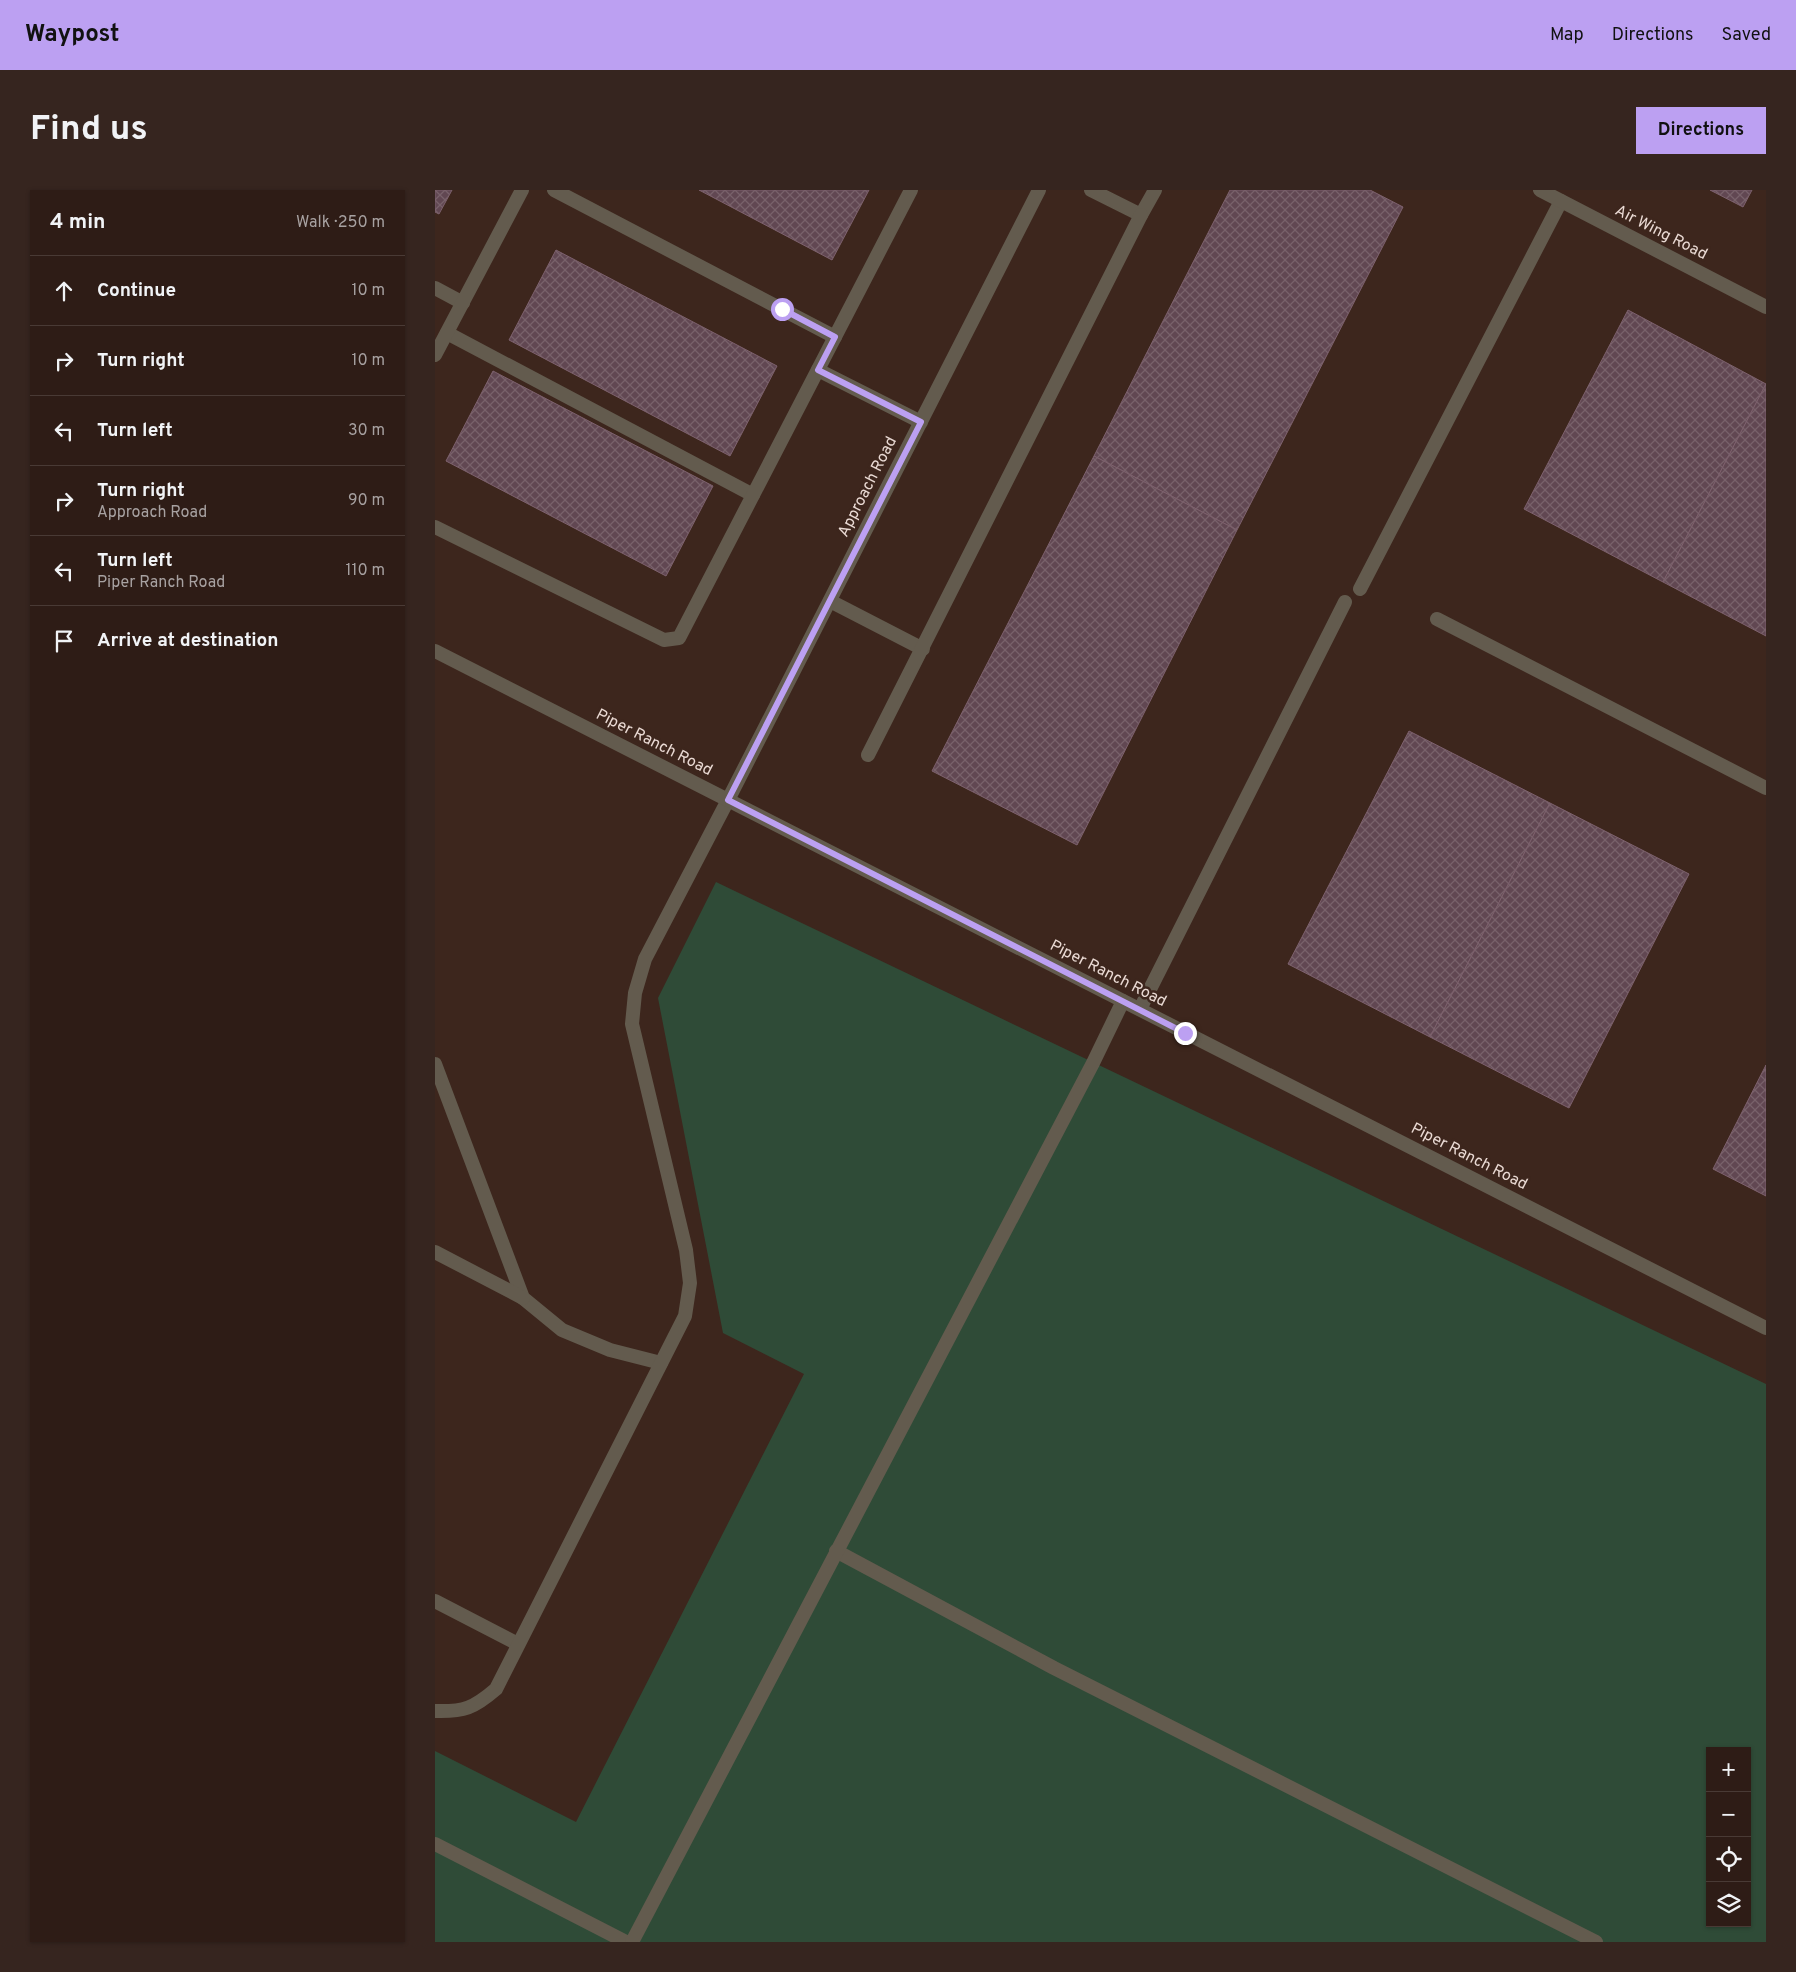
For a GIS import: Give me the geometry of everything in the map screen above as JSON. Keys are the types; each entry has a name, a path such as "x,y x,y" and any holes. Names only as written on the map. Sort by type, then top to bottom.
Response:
{"street":[{"path":"435,355 522,190"},
{"path":"554,190 835,337"},
{"path":"435,527 664,640 679,638 911,190"},
{"name":"Approach Road","path":"435,1711 455,1711 476,1706 496,1689 685,1316 691,1283 686,1250 632,1024 635,993 645,959 1039,190"},
{"path":"1091,190 1141,215"},
{"path":"868,755 1155,190"},
{"name":"Air Wing Road","path":"1540,190 1766,307"},
{"path":"1360,589 1561,201"},
{"path":"435,288 463,303"},
{"path":"447,333 753,495"},
{"path":"818,370 921,422"},
{"path":"830,601 923,649"},
{"path":"1140,1009 1345,602"},
{"path":"1437,619 1766,788"},
{"name":"Piper Ranch Road","path":"435,651 1766,1328"},
{"path":"631,1942 1088,1072 1123,1001"},
{"path":"435,1064 523,1298"},
{"path":"435,1252 523,1298 562,1330 610,1350 661,1363"},
{"path":"836,1551 1054,1668 1596,1942"},
{"path":"435,1601 518,1644"},
{"path":"435,1844 626,1942"}],"green space":[{"path":"716,882 1766,1384 1766,1942 435,1942 435,1751 576,1822 804,1374 723,1333 658,998"}],"building":[{"path":"435,190 452,190 439,214 435,212"},
{"path":"699,190 869,190 832,260"},
{"path":"1230,190 1370,190 1403,207 1237,530 1094,456"},
{"path":"1710,190 1752,190 1743,207"},
{"path":"556,250 777,366 730,456 509,340"},
{"path":"1628,310 1766,384 1663,582 1524,509"},
{"path":"493,371 713,486 666,576 446,461"},
{"path":"1766,384 1766,636 1663,582"},
{"path":"1094,456 1237,530 1077,845 932,771"},
{"path":"1409,731 1550,803 1430,1037 1288,964"},
{"path":"1550,803 1689,874 1569,1108 1430,1037"},
{"path":"1766,1065 1766,1196 1713,1169"}],"route":[{"path":"782,309 835,337 818,370 921,422 728,800 1185,1033"}]}
